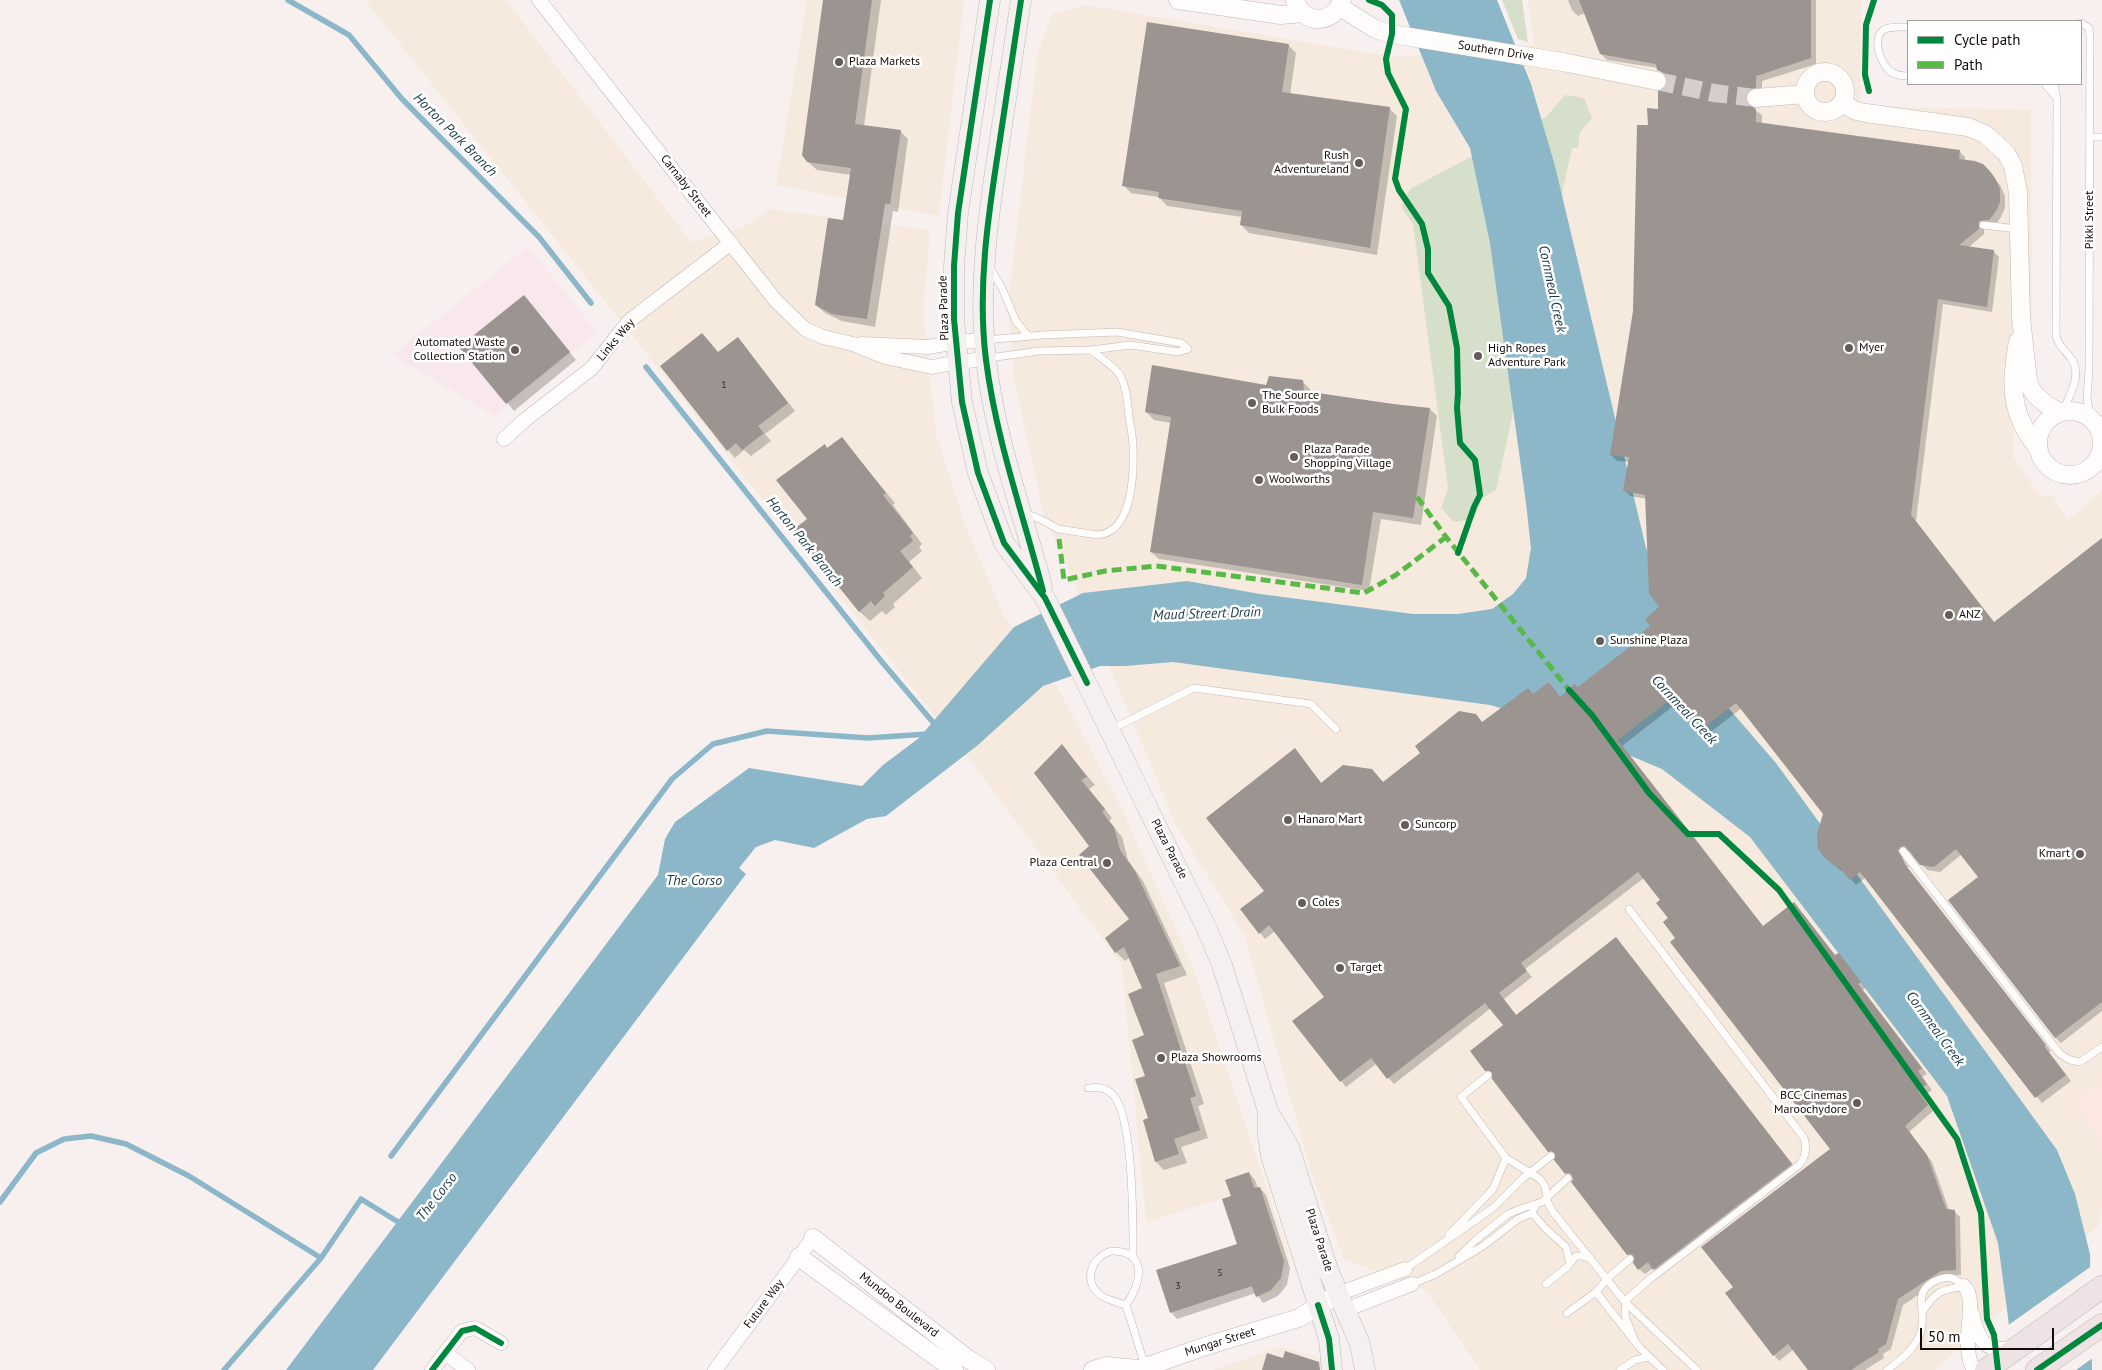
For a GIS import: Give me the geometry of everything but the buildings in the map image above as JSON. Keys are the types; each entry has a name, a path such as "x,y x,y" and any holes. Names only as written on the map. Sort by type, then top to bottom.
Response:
{"main road":[{"name":"Plaza Parade","path":"990,0 958,213 954,266 957,352 962,402 978,473 988,501 1004,543 1045,598"},
{"name":"Plaza Parade","path":"1021,0 991,195 984,260 985,349 997,424 1008,472 1045,598 1206,927 1222,965 1268,1111 1290,1147 1328,1270 1360,1344 1365,1370"},
{"name":"Plaza Parade","path":"1268,1111 1268,1136 1271,1156 1314,1313 1329,1338 1332,1370"},
{"path":"1986,1370 2011,1349 2099,1290"},
{"path":"2037,1370 2101,1326"}],"street":[{"name":"Carnaby Street","path":"539,0 776,301 805,329 823,337 853,344 885,357 932,367 957,352 985,349"},
{"path":"1178,0 1281,15 1298,6 1308,17 1322,20 1329,17 1341,4"},
{"name":"Southern Drive","path":"1341,4 1375,30 1401,36 1529,56 1657,82"},
{"path":"1822,72 1835,74 1844,84 1845,90 1842,103 1835,109 1822,112 1810,106 1805,94 1807,82 1822,72"},
{"path":"1756,98 1805,94"},
{"path":"1842,103 1861,112 1958,125 1985,134 2006,152 2013,166 2018,192 2021,318 2029,386 2042,401 2061,413"},
{"name":"Links Way","path":"504,439 526,418 592,368 630,321 731,243"},
{"path":"2021,318 2013,372 2016,409 2023,426 2049,467 2066,475 2076,475 2084,472 2100,456 2101,438 2096,424 2078,413 2061,413 2048,420 2042,428 2039,437 2040,451"},
{"name":"Carnaby Street","path":"853,344 928,347 957,352 985,349"},
{"name":"Future Way","path":"715,1370 813,1238"},
{"name":"Mundoo Boulevard","path":"813,1238 968,1359 986,1370"},
{"name":"Mundoo Boulevard","path":"799,1257 954,1370"},
{"name":"Mungar Street","path":"1139,1369 1314,1313 1342,1302 1405,1269"},
{"name":"Mungar Street","path":"1342,1302 1412,1284"},
{"path":"1964,1286 1970,1297 1966,1343 1969,1359 1974,1370"},
{"path":"1970,1306 1981,1341 1993,1348 2011,1349"},
{"path":"432,1370 462,1331 475,1328 500,1342"},
{"path":"445,1353 468,1370"},
{"path":"1094,1370 1106,1366 1139,1369"}],"lane":[{"name":"Pikki Street","path":"2082,23 2088,26 2090,33 2089,368 2087,399 2096,424"},
{"path":"1907,27 1885,29 1880,34 1878,45 1880,56 1889,71 1907,76"},
{"path":"2046,85 2052,92 2057,108"},
{"path":"2054,85 2057,108 2055,329 2057,341 2071,358 2076,374 2075,384 2061,413"},
{"path":"2090,137 2102,137"},
{"path":"1983,226 2020,229"},
{"path":"984,260 1002,288 1016,321 1028,336"},
{"path":"1117,332 1181,343 1188,348 1178,352 1130,345 1091,350 985,349 1028,336 1117,332"},
{"path":"1020,512 1042,520 1058,529 1103,535 1122,518 1127,507 1130,497 1133,446 1128,414 1128,395 1120,373 1091,350"},
{"path":"1109,730 1194,688 1311,704 1336,729"},
{"path":"1903,851 2060,1054 2070,1060 2080,1062 2102,1047"},
{"path":"1625,1302 1650,1279 1799,1165 1803,1160 1806,1145 1804,1138 1629,909"},
{"path":"1488,1075 1461,1097 1506,1158 1540,1179 1545,1186 1553,1212 1625,1302 1697,1370"},
{"path":"1088,1088 1101,1087 1112,1093 1119,1102 1124,1116 1130,1175 1133,1258"},
{"path":"1405,1269 1493,1208 1530,1172 1551,1156"},
{"path":"1436,1248 1490,1192 1498,1180 1506,1158"},
{"path":"1455,1261 1477,1238 1508,1214 1548,1199 1559,1185 1568,1178"},
{"path":"1412,1284 1436,1274 1483,1246 1518,1219 1532,1213 1536,1205"},
{"path":"1532,1213 1566,1247 1570,1263"},
{"path":"1126,1305 1100,1295 1095,1289 1090,1274 1092,1266 1104,1253 1119,1251 1133,1258 1138,1265 1139,1281 1126,1305 1139,1369"},
{"path":"1546,1284 1575,1257 1579,1256 1593,1261"},
{"path":"1567,1313 1596,1292 1607,1279 1630,1259"},
{"path":"1886,1370 1915,1345 1923,1326 1924,1311 1920,1297 1926,1286 1936,1280 1948,1277 1956,1279 1964,1286"},
{"path":"1924,1311 1930,1300 1938,1293 1964,1286"},
{"path":"1596,1292 1634,1342 1663,1370"},
{"path":"1625,1302 1626,1320 1634,1342"},
{"path":"1620,1370 1635,1360 1649,1357"}],"shaded area":[{"path":"365,0 506,0 691,242 746,226 769,209 930,230 923,311 936,434 965,525 1004,616 1059,690 1121,807 1193,968 1290,1258 1281,1288 1255,1299 1221,1199 1146,1222 1122,965 974,765"},
{"path":"807,0 964,0 939,216 776,185"},
{"name":"Sunshine Plaza","path":"1528,0 1861,0 1860,106 2031,110 2032,386 2013,407 2013,457 2040,496 2053,496 2068,521 2102,490 2102,1085 2073,1102 2102,1139 2102,1207 2099,1225 1935,1370 1480,1370 1426,1290 1344,1259 1312,1175 1244,934 1177,827 1044,516 1014,379 1008,305 1037,56 1052,14 1085,5 1394,57 1534,45"},
{"path":"528,247 597,332 495,416 392,355"},
{"path":"2102,1085 2102,1139 2073,1102"},
{"path":"1279,1347 1316,1356 1333,1370 1213,1370"}],"green space":[{"path":"1502,0 1522,0 1528,42 1518,39"},
{"name":"High Ropes Adventure Park","path":"1565,95 1584,98 1592,118 1580,132 1578,148 1572,148 1496,490 1481,499 1474,519 1454,522 1441,508 1448,488 1413,224 1401,207 1410,189 1546,117"}],"water":[{"path":"1399,0 1497,0 1531,84 1555,166 1646,548 1682,648 1712,689 1776,763 2057,1150 2075,1194 2090,1254 2092,1370 2013,1370 1998,1243 1947,1096 1750,837 1662,769 1547,721 1490,705 1173,662 1100,666 1043,686 978,745 886,816 867,819 814,848 775,840 756,847 739,868 746,874 373,1370 286,1370 658,875 665,839 675,822 749,768 862,786 883,765 919,738 1014,627 1083,593 1187,581 1260,594 1413,614 1458,614 1492,609 1513,594 1526,578 1531,548 1526,503 1490,243 1470,148 1436,91"}],"pier":[{"path":"2093,1265 2094,1357 2076,1370 2011,1370 2007,1326"}],"waterway":[{"name":"Horton Park Branch","path":"288,0 349,35 402,99 539,237 591,303"},
{"name":"Horton Park Branch","path":"646,367 882,662 937,727"},
{"path":"391,1156 672,779 713,744 767,731 868,738 928,734"},
{"path":"0,1202 36,1153 64,1139 91,1136 126,1144 189,1176 321,1258 361,1199 403,1225"},
{"path":"224,1370 321,1258"}],"tunnel":[{"path":"1657,81 1714,93 1756,98"}],"marked path":[{"path":"1417,497 1446,537 1569,690"},
{"path":"1059,539 1064,580 1105,571 1156,566 1364,593 1396,575 1446,537"}],"cycle path":[{"path":"990,0 958,213 954,266 954,319 962,402 978,473 1004,543 1045,598 1087,683"},
{"path":"1021,0 988,226 983,280 984,333 990,389 996,419 1043,591"},
{"path":"1369,0 1382,5 1392,15 1392,34 1386,59 1388,73 1406,109 1395,179 1399,190 1422,224 1428,249 1428,273 1449,306 1457,348 1457,408 1460,443 1475,460 1480,495 1458,553"},
{"path":"1869,91 1865,75 1866,25 1874,0"},
{"path":"1569,690 1592,715 1649,793 1688,834 1719,834 1779,890 1957,1139 1981,1213 1987,1319 1994,1335 1998,1370"},
{"path":"1318,1305 1329,1339 1332,1370"},
{"path":"2037,1370 2102,1325"},
{"path":"432,1370 462,1331 475,1328 501,1343"}],"place":[{"name":"Plaza Markets","path":"839,62"},
{"name":"Rush Adventureland","path":"1359,163"},
{"name":"Myer","path":"1849,348"},
{"name":"Automated Waste Collection Station","path":"515,350"},
{"name":"High Ropes Adventure Park","path":"1478,356"},
{"name":"The Source Bulk Foods","path":"1252,403"},
{"name":"Plaza Parade Shopping Village","path":"1294,457"},
{"name":"Woolworths","path":"1259,480"},
{"name":"ANZ","path":"1949,615"},
{"name":"Sunshine Plaza","path":"1600,641"},
{"name":"Hanaro Mart","path":"1288,820"},
{"name":"Suncorp","path":"1405,825"},
{"name":"Kmart","path":"2080,854"},
{"name":"Plaza Central","path":"1107,863"},
{"name":"Coles","path":"1302,903"},
{"name":"Target","path":"1340,968"},
{"name":"Plaza Showrooms","path":"1161,1058"},
{"name":"BCC Cinemas Maroochydore","path":"1857,1103"}],"water label":[{"name":"Cornmeal Creek","path":"1552,289"},
{"name":"Maud Streert Drain","path":"1207,614"},
{"name":"Cornmeal Creek","path":"1684,710"},
{"name":"The Corso","path":"694,881"},
{"name":"Cornmeal Creek","path":"1935,1029"},
{"name":"The Corso","path":"437,1197"}]}
